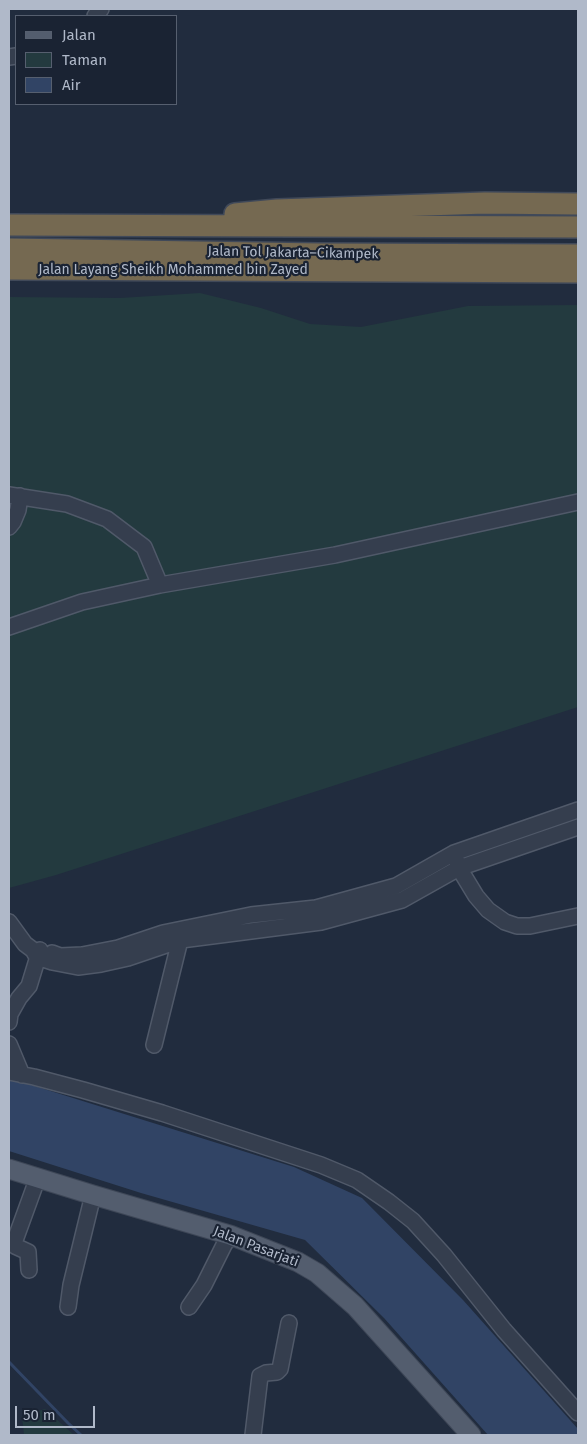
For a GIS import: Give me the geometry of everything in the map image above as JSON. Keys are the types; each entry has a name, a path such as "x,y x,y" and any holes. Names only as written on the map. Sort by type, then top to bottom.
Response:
{"highway":[{"path":"118,226 277,210 485,203 573,204"},
{"name":"Jalan Tol Jakarta–Cikampek","path":"9,225 578,227"},
{"name":"Jalan Tol Jakarta–Cikampek","path":"9,249 329,254 578,255"},
{"name":"Jalan Layang Sheikh Mohammed bin Zayed","path":"9,269 578,272"}],"main road":[{"name":"Jalan Pasarjati","path":"9,1168 230,1235 298,1262 317,1273 355,1306 471,1435"}],"street":[{"path":"9,527 18,510 14,496 67,504 107,518 144,546 160,585"},
{"path":"9,627 82,602 160,585 335,555 578,502"},
{"path":"9,922 34,950 52,962 78,967 101,964 128,958 182,934 251,915 316,908 396,886 454,853 578,810"},
{"path":"182,934 321,922 402,900 459,868 578,827"},
{"path":"454,853 459,868 476,896 488,910 505,922 517,926 530,926 577,917"},
{"path":"154,1045 182,934"},
{"path":"9,1022 10,1014 19,998 29,986 34,950"},
{"path":"9,1044 15,1074 83,1090 162,1113 321,1164 357,1180 382,1196 413,1221 444,1255 504,1330 577,1407"},
{"path":"29,1270 28,1252 14,1244 38,1177"},
{"path":"68,1307 71,1284 93,1195"},
{"path":"189,1307 204,1285 230,1235"},
{"path":"253,1435 260,1376 266,1373 277,1372 280,1369 289,1324"}],"green space":[{"path":"200,293 261,308 310,324 361,327 468,306 578,305 578,707 56,875 9,888 9,297 120,298"},
{"path":"45,1409 74,1435 24,1435 22,1416"}],"water":[{"path":"9,1078 294,1167 362,1198 463,1300 578,1429 578,1435 488,1435 384,1318 305,1240 141,1193 9,1151"}],"waterway":[{"path":"9,1362 81,1435"}]}
